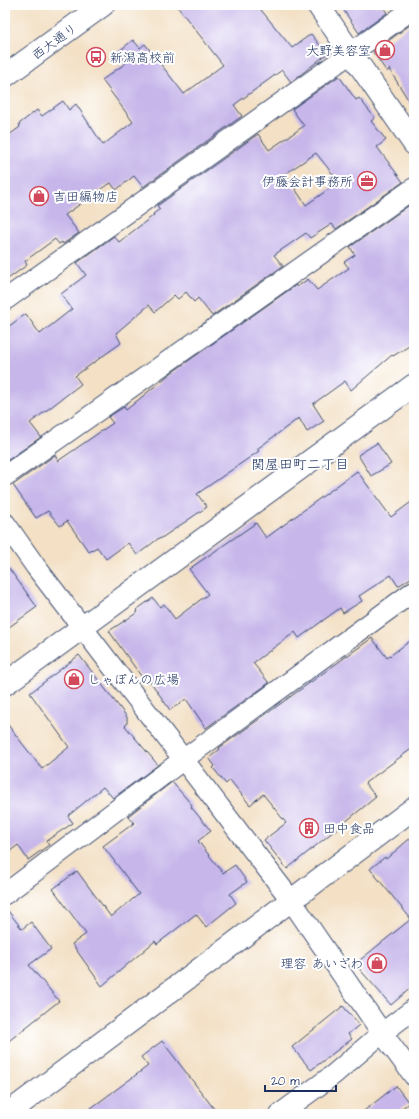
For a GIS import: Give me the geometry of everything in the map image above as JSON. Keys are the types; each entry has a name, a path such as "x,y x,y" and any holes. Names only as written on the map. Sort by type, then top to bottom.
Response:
{"main road":[{"name":"西大通り","path":"5,76 103,5"},
{"path":"318,5 414,144"},
{"path":"5,684 414,385"},
{"path":"6,1114 414,808"}],"street":[{"path":"5,300 352,54 414,8"},
{"path":"5,476 414,188"},
{"path":"5,523 36,567 291,900 382,1034 414,1076"},
{"path":"5,894 414,591"},
{"path":"280,1114 333,1075 414,1009"}],"building":[{"path":"176,5 257,5 292,48 311,34 327,54 291,82 282,70 234,105 242,116 143,187 134,176 116,190 111,183 104,187 65,215 79,233 63,244 62,242 59,244 55,239 25,261 27,265 5,281 5,138 20,127 19,124 37,110 42,116 63,101 69,110 76,104 103,145 133,122 102,80 126,63 118,52 133,40 140,48 145,44 184,94 223,65"},
{"path":"340,5 382,5 387,13 359,33"},
{"path":"414,22 414,109 389,69 387,72 373,52"},
{"path":"339,76 356,100 359,98 375,118 371,121 386,140 377,147 403,182 336,229 332,224 310,238 306,233 274,255 283,266 212,316 198,298 194,302 186,292 178,299 174,295 155,312 149,305 116,333 121,343 75,376 81,384 30,423 41,437 5,462 5,329 26,314 40,334 72,309 61,294 86,275 77,263 114,236 119,242 154,215 153,214 160,209 157,206 258,134 269,150 304,126 292,109","holes":["316,153 339,182 306,205 285,174"]},
{"path":"414,202 414,343 393,356 392,355 351,390 345,381 313,404 324,421 307,432 299,418 257,449 259,451 197,494 207,507 160,539 159,538 137,555 128,543 106,559 97,547 89,552 67,521 60,526 48,511 36,518 13,485 55,455 58,461 113,423 108,417 124,407 126,410 171,373 296,285 297,287 308,279 317,290 349,268 344,262 355,255 350,247"},
{"path":"377,443 391,464 371,476 358,455"},
{"path":"357,471 391,517 414,500 414,576 398,586 391,575 359,596 362,601 343,613 340,608 299,638 295,632 253,663 269,683 206,728 186,699 170,710 150,681 146,683 109,631 138,612 136,610 153,598 160,607 164,604 175,619 208,594 189,569 256,523 266,538"},
{"path":"5,563 37,607 5,630"},
{"path":"372,638 387,658 414,638 414,747 365,783 376,797 287,869 264,840 286,823 263,794 250,805 230,780 226,784 213,768 215,766 209,758 220,749 219,748"},
{"path":"79,655 127,717 127,724 125,726 158,765 113,798 103,787 68,816 73,823 46,841 49,845 28,860 18,845 5,855 5,721 42,769 69,747 30,693"},
{"path":"172,782 192,805 191,807 211,831 198,841 223,873 235,865 247,882 230,894 236,903 206,927 196,914 157,944 155,941 102,986 72,944 86,934 53,889 77,871 111,917 139,894 103,846 134,823 128,816"},
{"path":"414,835 414,985 391,1005 355,964 411,919 370,869 385,857 386,859"},
{"path":"5,907 22,929 31,922 51,949 29,965 59,1001 5,1044"},
{"path":"343,1006 359,1025 348,1034 352,1039 311,1070 292,1047"},
{"path":"162,1041 218,1114 83,1114 148,1066 141,1057"},
{"path":"396,1086 409,1103 394,1114 360,1114"}],"place":[{"name":"大野美容室","path":"385,50"},
{"name":"新潟高校前","path":"96,57"},
{"name":"伊藤会計事務所","path":"367,181"},
{"name":"吉田編物店","path":"39,196"},
{"name":"しゃぼんの広場","path":"74,679"},
{"name":"田中食品","path":"309,828"},
{"name":"理容 あいざわ","path":"377,963"}],"district":[{"name":"関屋田町二丁目","path":"300,464"}]}
